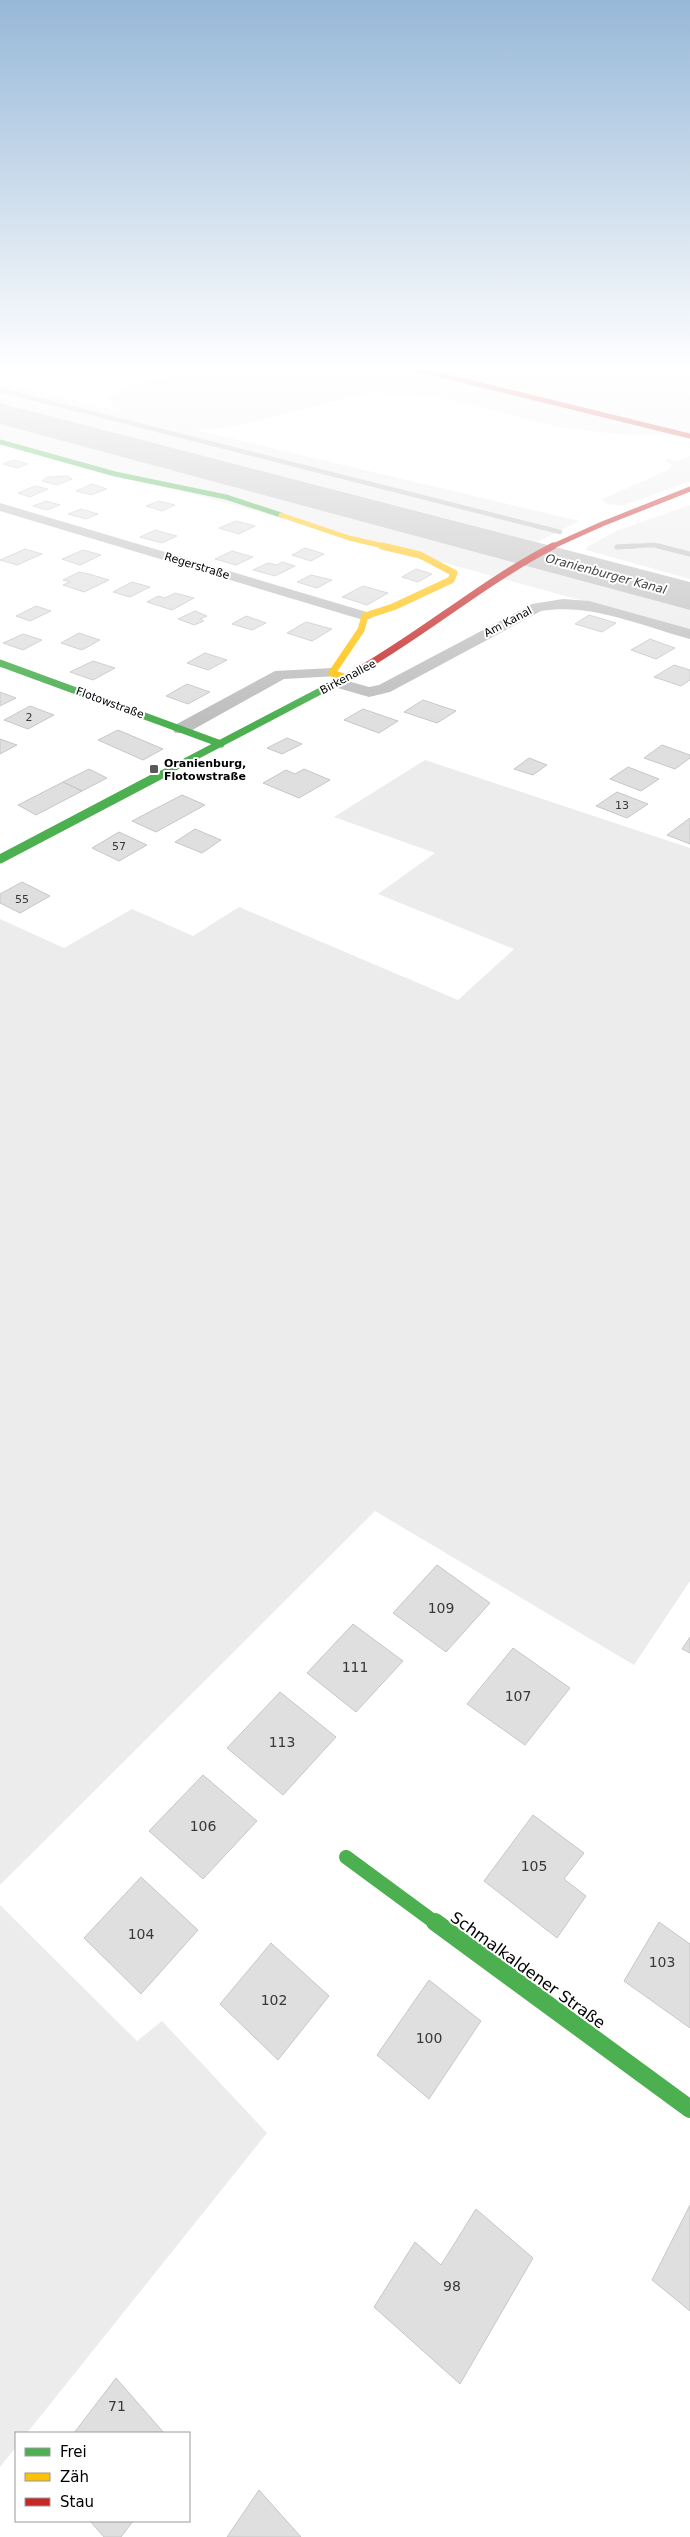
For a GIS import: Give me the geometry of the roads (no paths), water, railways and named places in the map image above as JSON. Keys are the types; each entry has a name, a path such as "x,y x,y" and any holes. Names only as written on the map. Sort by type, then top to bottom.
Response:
{"street":[{"path":"177,486 241,501 358,541 428,557 447,566 454,573 451,580 438,587 365,616 361,630 338,678"},
{"name":"Birkenallee","path":"0,859 220,744 338,678 413,639 466,599 517,566 564,541 690,490"},
{"name":"Regerstraße","path":"0,507 365,616"},
{"name":"Am Kanal","path":"181,729 281,674 338,678 369,692 384,689 537,607 563,603 589,605 690,634"},
{"name":"Flotowstraße","path":"0,663 220,744"},
{"name":"Schmalkaldener Straße","path":"346,1857 690,2109"}],"water":[{"name":"Oranienburger Kanal","path":"231,486 321,486 690,582 690,610"}],"waterway":[{"path":"380,486 560,532"},
{"path":"634,546 617,547 654,545 663,547"},
{"path":"658,546 690,554"}],"place":[{"name":"Oranienburg, Flotowstraße","path":"154,769"}]}
